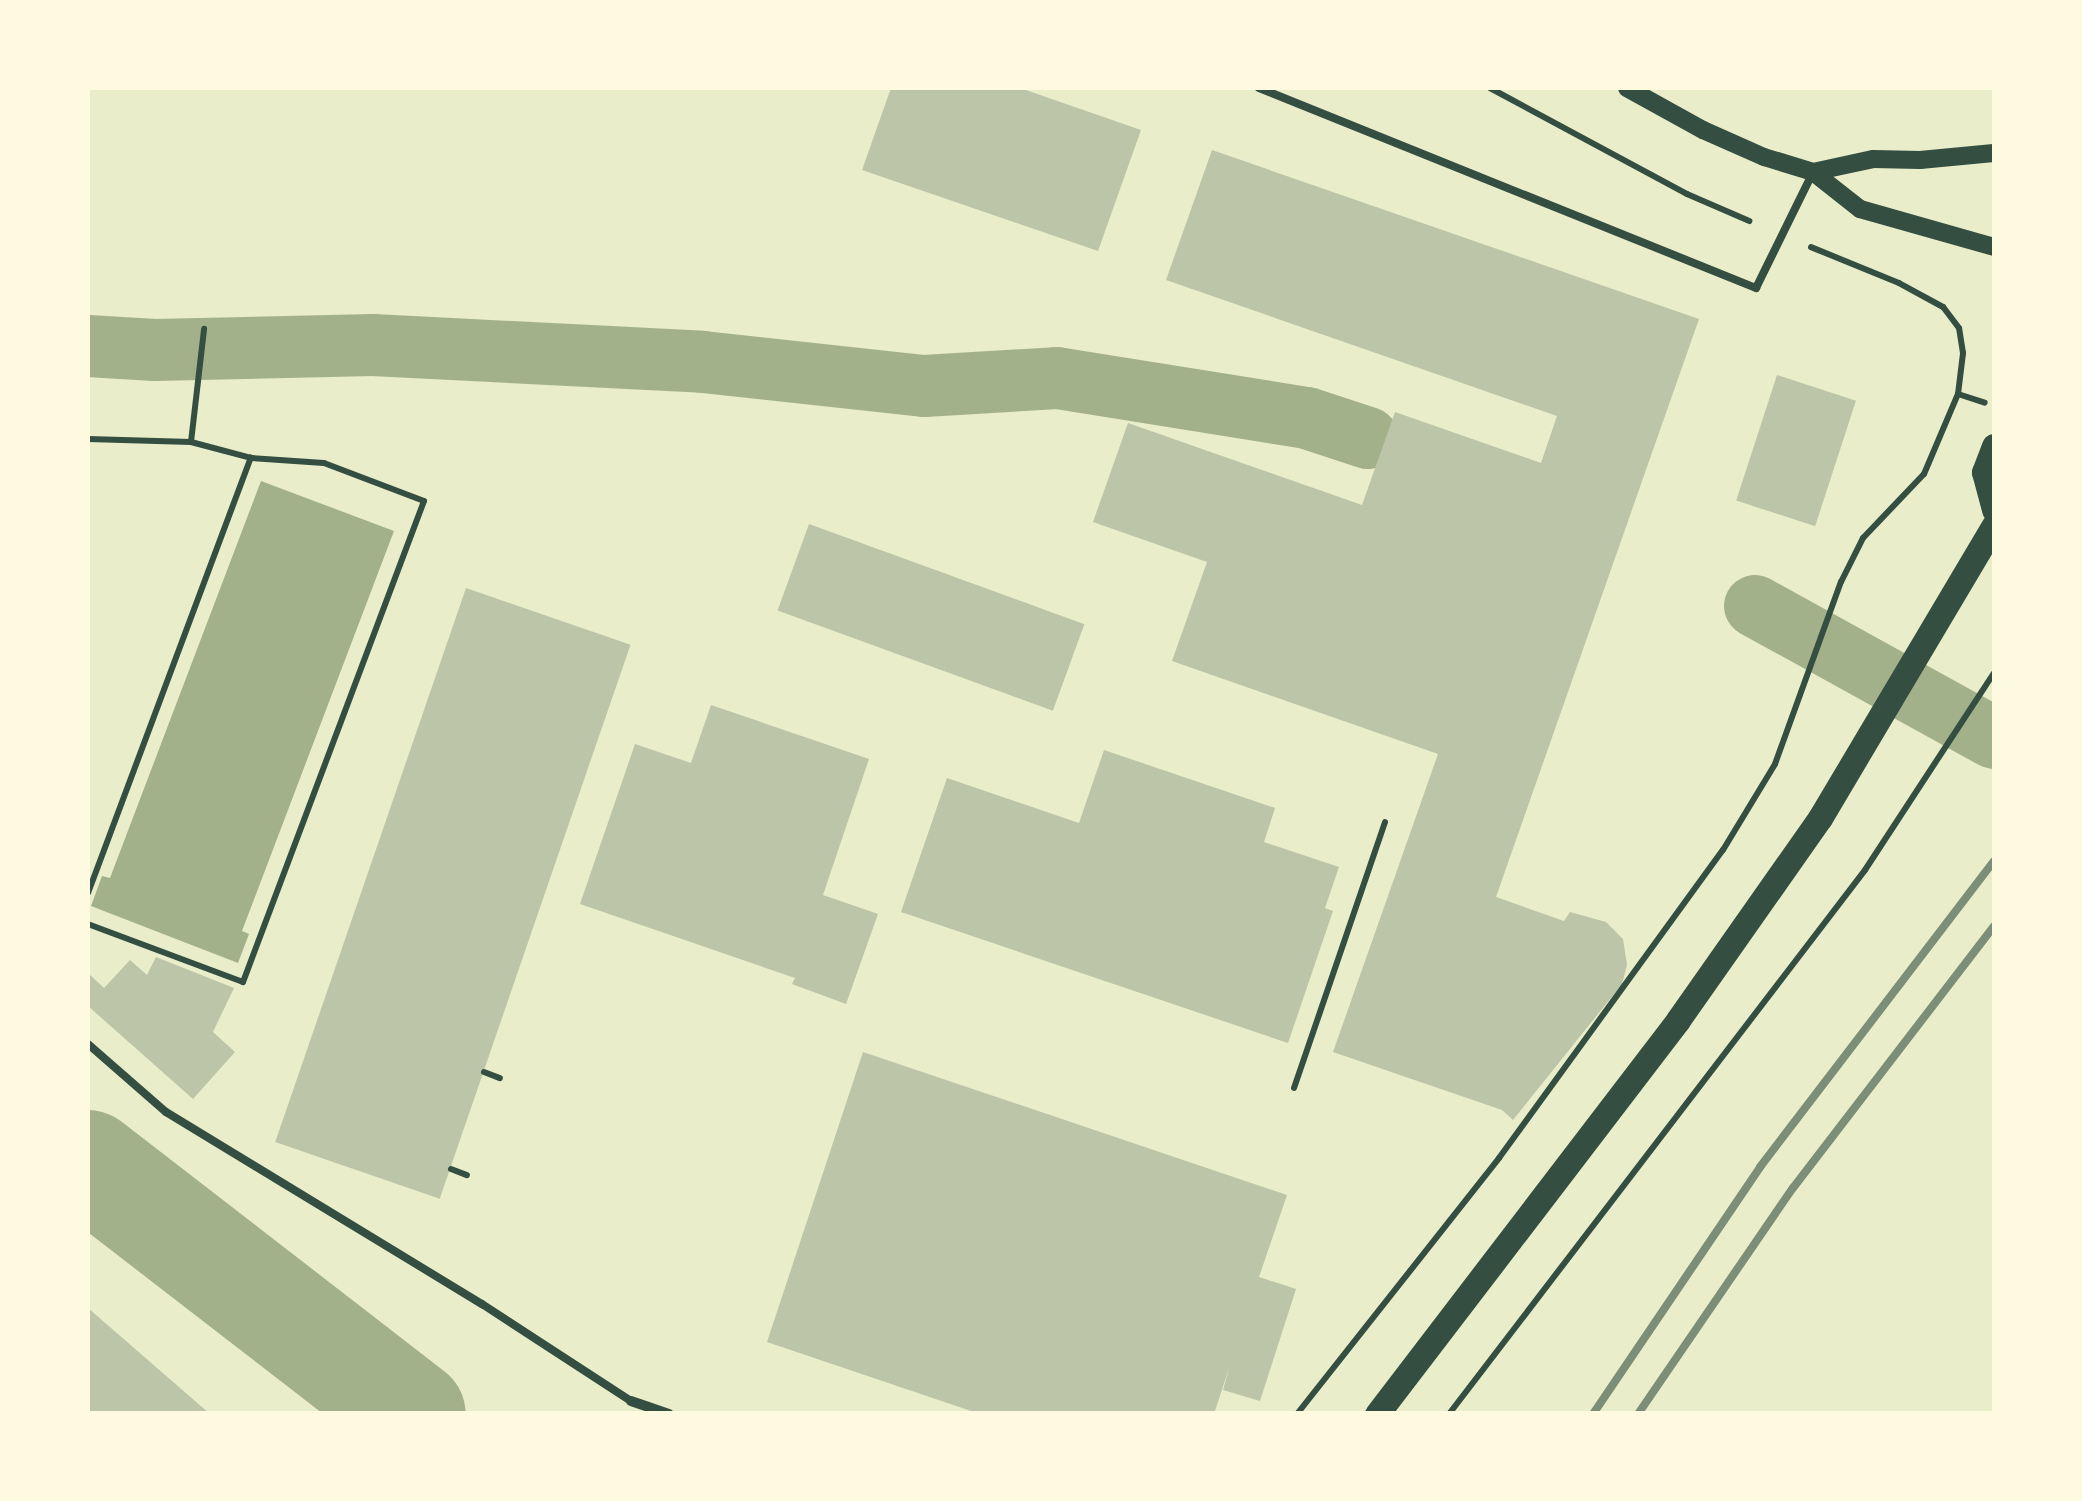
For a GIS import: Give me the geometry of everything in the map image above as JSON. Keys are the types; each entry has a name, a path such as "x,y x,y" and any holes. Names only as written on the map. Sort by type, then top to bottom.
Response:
{"main road":[{"path":"1994,446 1984,472 1994,510"},
{"path":"1377,1414 1678,1020 1862,754 1994,525"}],"street":[{"path":"1627,88 1734,144 1813,172 1860,209 1994,246"},
{"path":"1813,172 1873,159 1920,160 1994,153"},
{"path":"631,1401 669,1414"}],"lane":[{"path":"1258,88 1756,288 1813,172"},
{"path":"88,1044 166,1112 466,1294 631,1401"}],"path":[{"path":"1297,1414 1499,1158 1684,907 1775,764 1841,582 1862,538 1924,474 1958,394 1962,340 1959,328 1943,307 1899,283 1687,194 1490,88"},
{"path":"190,442 204,329"},
{"path":"1958,394 1986,404"},
{"path":"88,439 190,442 251,458 324,463 424,501 243,982 88,924"},
{"path":"88,890 251,458"},
{"path":"1449,1414 1865,870 1994,673"},
{"path":"1294,1088 1385,822"},
{"path":"484,1072 500,1078"},
{"path":"451,1169 467,1176"}],"shaded area":[{"path":"261,481 394,531 242,931 249,934 238,963 91,906 102,876 110,878"}],"building":[{"path":"891,88 1020,88 1141,130 1098,251 862,170"},
{"path":"1212,150 1699,319 1496,897 1564,921 1570,912 1606,922 1623,939 1627,965 1622,984 1513,1120 1502,1110 1333,1052 1438,754 1172,661 1207,562 1093,522 1128,423 1362,505 1395,412 1541,463 1557,416 1166,280"},
{"path":"1777,375 1856,401 1815,526 1736,501"},
{"path":"809,524 1084,624 1053,711 778,610"},
{"path":"466,588 631,645 440,1199 275,1142"},
{"path":"711,705 869,759 823,895 878,914 846,1004 792,984 795,978 580,904 635,744 691,763"},
{"path":"1104,750 1275,808 1264,842 1339,867 1325,908 1333,911 1288,1043 901,912 947,778 1079,823"},
{"path":"156,957 234,988 213,1032 235,1052 193,1099 88,1006 88,973 104,988 130,960 147,975"},
{"path":"863,1052 1287,1195 1259,1277 1296,1289 1260,1401 1223,1390 1230,1365 1214,1414 980,1414 767,1342"},
{"path":"88,1308 210,1414 88,1414"}],"waterway":[{"path":"88,346 155,350 373,345 703,362 924,386 1057,378 1307,418 1368,438"},
{"path":"1755,606 1994,738"},
{"path":"88,1164 412,1414"}],"railway":[{"path":"1593,1414 1760,1167 1994,861"},
{"path":"1638,1414 1793,1188 1994,926"}]}
